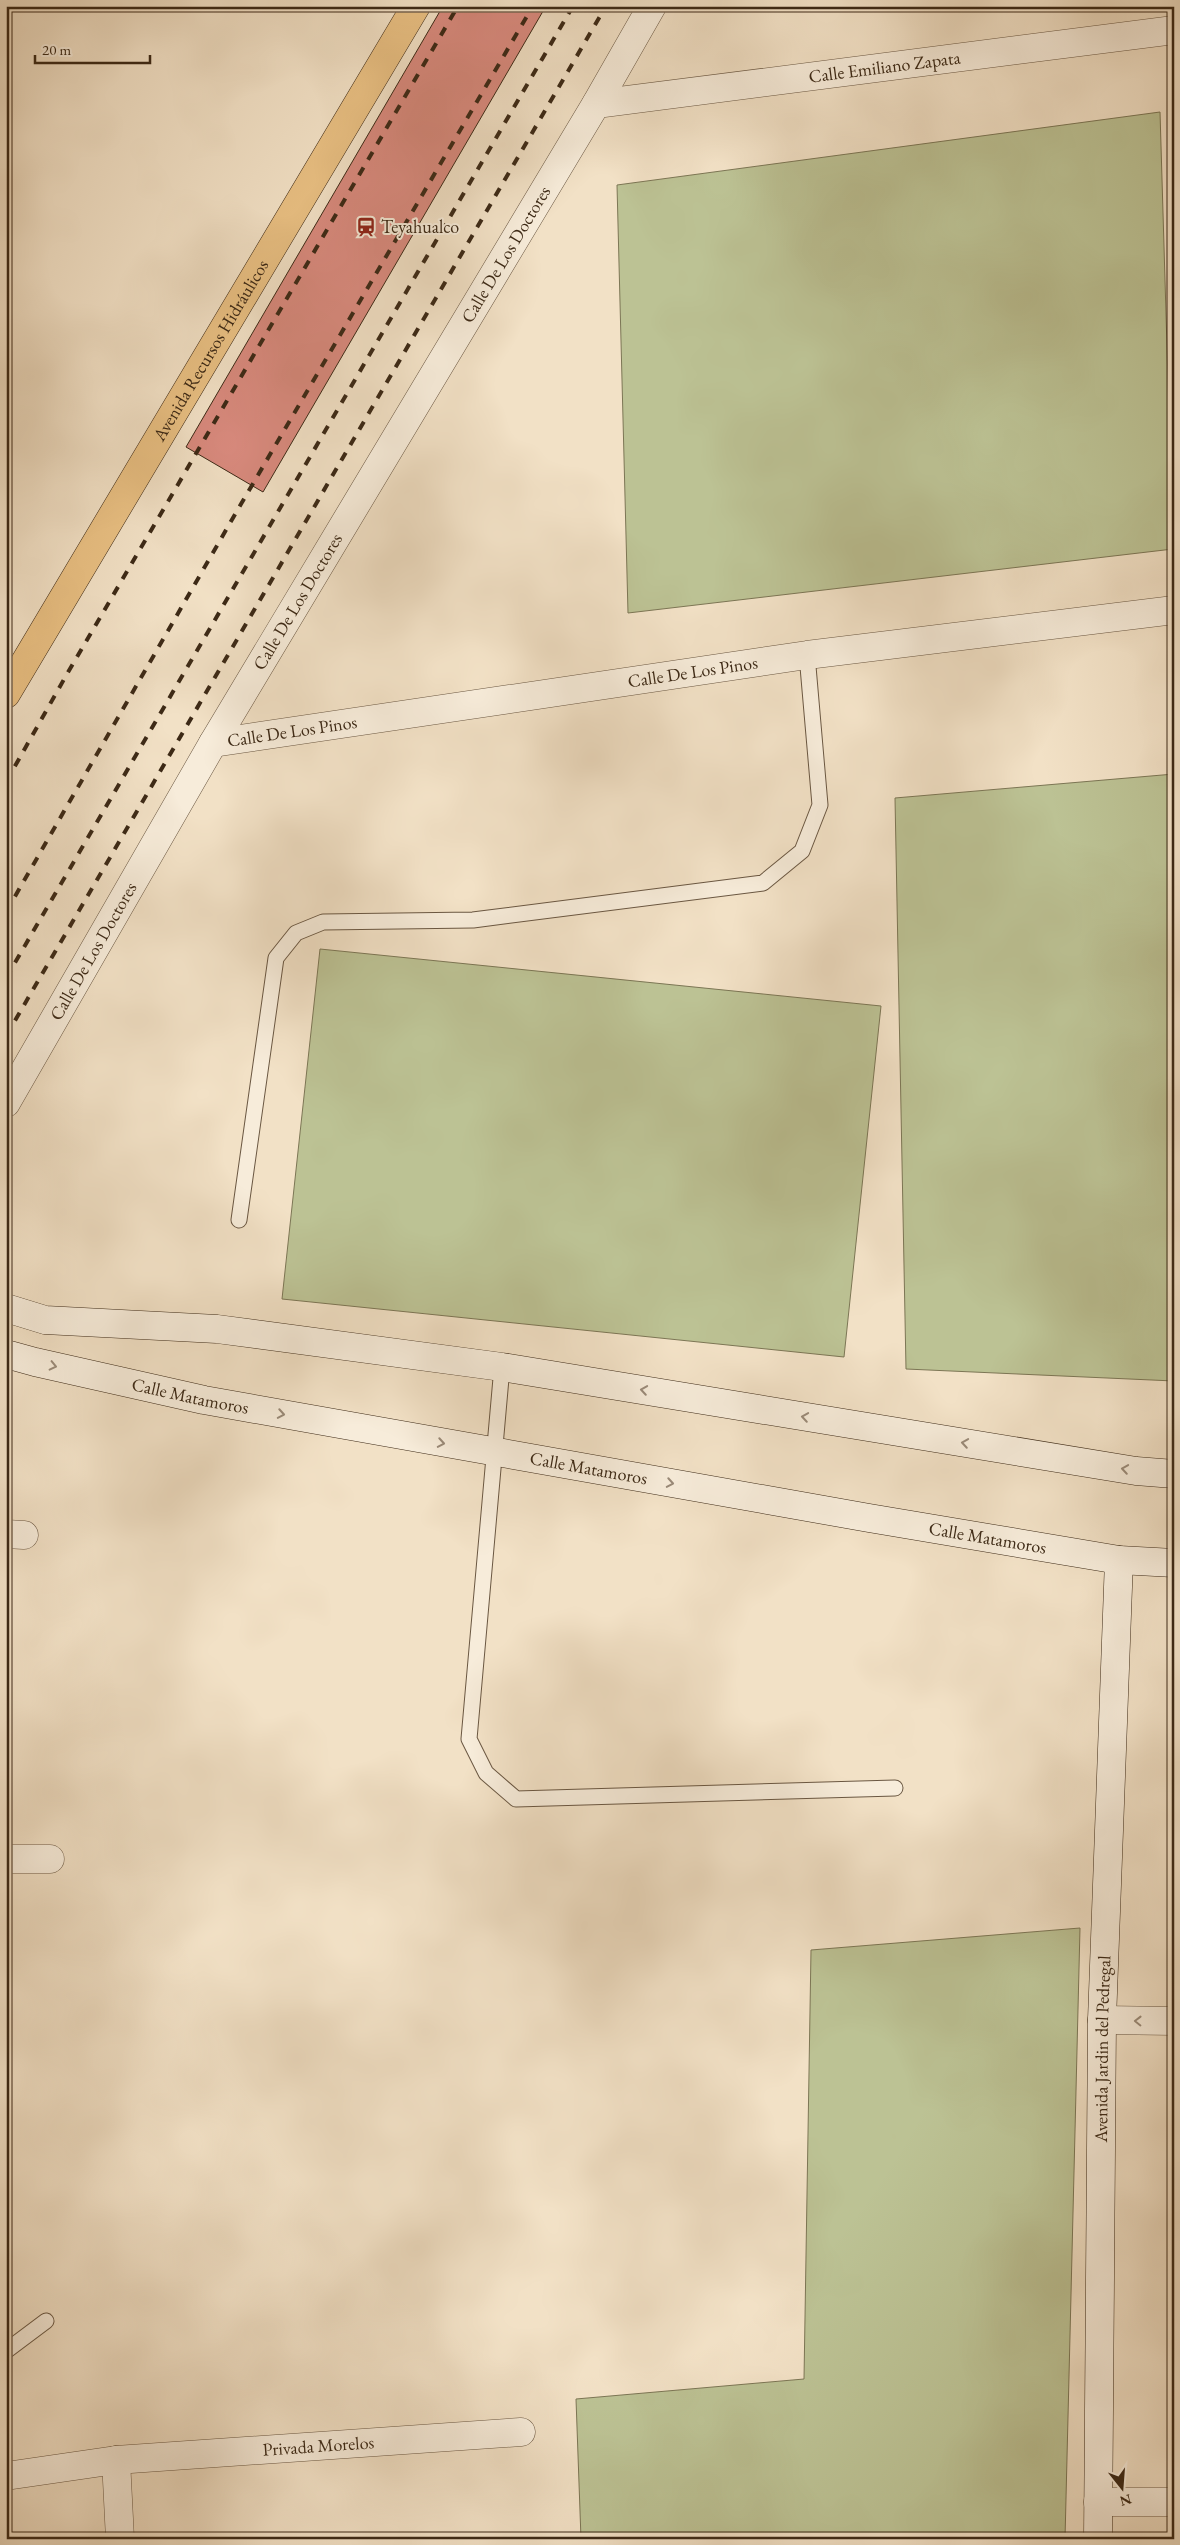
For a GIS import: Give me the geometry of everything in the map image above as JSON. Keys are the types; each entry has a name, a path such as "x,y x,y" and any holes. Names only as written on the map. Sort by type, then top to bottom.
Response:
{"main road":[{"name":"Avenida Recursos Hidráulicos","path":"6,694 416,6"}],"street":[{"name":"Calle De Los Doctores","path":"6,1103 213,743 596,104 652,6"},
{"name":"Calle Emiliano Zapata","path":"596,104 1174,30"},
{"name":"Calle De Los Pinos","path":"213,743 807,655 1174,610"},
{"path":"6,1308 46,1320 216,1329 502,1367 1136,1471 1174,1474"},
{"name":"Calle Matamoros","path":"6,1354 204,1400 1119,1560 1174,1564"},
{"name":"Avenida Jardin del Pedregal","path":"1098,2539 1102,2020 1119,1560"},
{"path":"6,1859 50,1859"},
{"path":"1102,2020 1174,2021"},
{"name":"Privada Morelos","path":"6,2476 116,2460 521,2432"},
{"path":"116,2460 120,2539"},
{"path":"1098,2502 1174,2502"}],"lane":[{"path":"239,1220 276,958 296,933 323,922 473,920 763,883 802,851 820,805 807,655"},
{"path":"502,1367 470,1739 486,1773 516,1799 895,1788"},
{"path":"6,2352 46,2321"}],"green space":[{"path":"1160,112 1173,549 628,613 617,185"},
{"path":"1174,774 1174,1381 906,1369 895,798"},
{"path":"320,949 881,1006 844,1357 282,1299"},
{"path":"1080,1928 1065,2539 581,2539 576,2399 804,2379 811,1950"}],"building":[{"name":"Teyahualco","path":"443,6 546,6 263,492 186,447"}],"railway":[{"path":"6,782 67,674 458,6"},
{"path":"6,912 241,504 533,6"},
{"path":"6,978 573,6"},
{"path":"6,1036 606,6"}],"place":[{"name":"Teyahualco","path":"366,227"}]}
